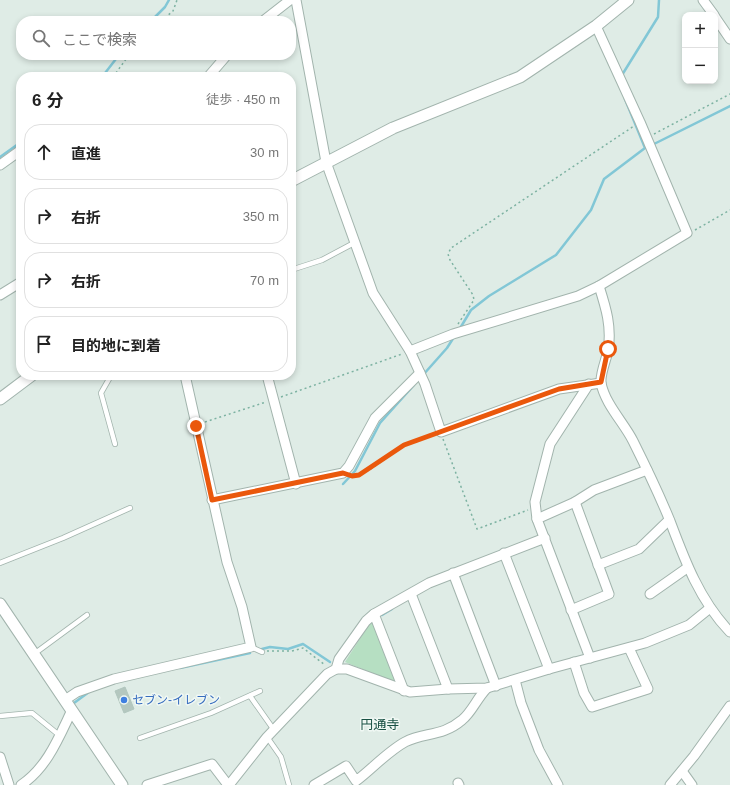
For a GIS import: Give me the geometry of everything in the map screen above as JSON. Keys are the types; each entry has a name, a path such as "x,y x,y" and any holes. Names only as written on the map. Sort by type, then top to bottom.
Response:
{"street":[{"path":"269,16 290,0"},
{"path":"296,0 326,162 373,293 410,351 420,373 441,432 559,389 601,382"},
{"path":"296,178 405,122 520,77 596,26 628,0"},
{"path":"703,0 711,12"},
{"path":"718,22 730,39"},
{"path":"410,351 453,334 560,303 599,286 687,233 647,137 596,26"},
{"path":"212,72 223,60"},
{"path":"0,165 16,154"},
{"path":"0,295 16,285"},
{"path":"599,286 609,316 610,334 601,382 607,399 633,440 669,520 687,568 710,608 730,632"},
{"path":"212,500 296,484 343,473 349,466 375,418 420,373"},
{"path":"0,399 25,380"},
{"path":"65,700 77,692 114,679 251,647 242,607 227,562 185,380"},
{"path":"268,380 296,484"},
{"path":"589,384 550,444 535,507 537,519 590,658"},
{"path":"537,519 575,502 594,490 647,470"},
{"path":"571,610 609,594 575,502"},
{"path":"598,565 639,549 669,520"},
{"path":"147,785 212,764 228,785 270,734 333,669 366,621 374,614 429,583 545,538"},
{"path":"504,553 549,669"},
{"path":"650,594 687,568"},
{"path":"453,573 491,687"},
{"path":"411,594 448,689"},
{"path":"0,604 122,785"},
{"path":"333,669 347,669 410,692 491,687 549,669 629,648 668,634 689,625 710,608"},
{"path":"374,614 404,691"},
{"path":"574,662 584,693 592,707 648,689 629,648"},
{"path":"515,680 521,702 539,750 558,785"},
{"path":"314,785 346,766 356,781 405,742 448,730 463,719 478,698 491,687"},
{"path":"670,785 730,706"},
{"path":"21,785 29,780 42,766 60,735 72,710"},
{"path":"0,757 9,785"},
{"path":"682,771 692,785"}],"lane":[{"path":"296,268 322,260 354,243"},
{"path":"108,380 101,393 115,444"},
{"path":"0,563 63,538 130,508"},
{"path":"34,654 87,615"},
{"path":"251,647 262,652"},
{"path":"140,738 211,713 260,691"},
{"path":"250,696 281,757 289,785"},
{"path":"0,716 32,713 60,735"}],"path":[{"path":"167,16 173,11 176,0"},
{"path":"116,72 125,60"},
{"path":"647,137 730,94"},
{"path":"453,334 467,309 474,300 474,295 450,260 448,254 451,248 640,122"},
{"path":"687,233 730,210"},
{"path":"196,426 410,351"},
{"path":"343,473 352,476 359,475 404,445 441,432 477,529 535,507"},
{"path":"262,652 270,650 292,651 303,648 333,669"}],"green space":[{"path":"375,621 397,683 345,662 370,623"}],"building":[{"name":"セブン-イレブン","path":"125,687 134,709 124,713 115,691"}],"waterway":[{"path":"156,16 165,7 169,0"},
{"path":"622,75 658,17 659,0"},
{"path":"106,72 115,60"},
{"path":"459,330 471,310 489,296 556,255 591,210 604,179 645,148 625,99"},
{"path":"652,145 730,106"},
{"path":"0,157 16,146"},
{"path":"423,375 447,348 454,337"},
{"path":"343,484 355,471 380,423 414,385"},
{"path":"382,615 392,609"},
{"path":"262,649 270,647 288,649 303,644 330,662"},
{"path":"180,668 250,653"},
{"path":"74,703 89,692"}],"place":[{"name":"セブン-イレブン","path":"124,700"}],"district":[{"name":"円通寺","path":"380,724"}],"route":[{"path":"196,426 212,500 296,484 343,473 352,476 359,475 404,445 559,389 601,382 608,349"}]}
